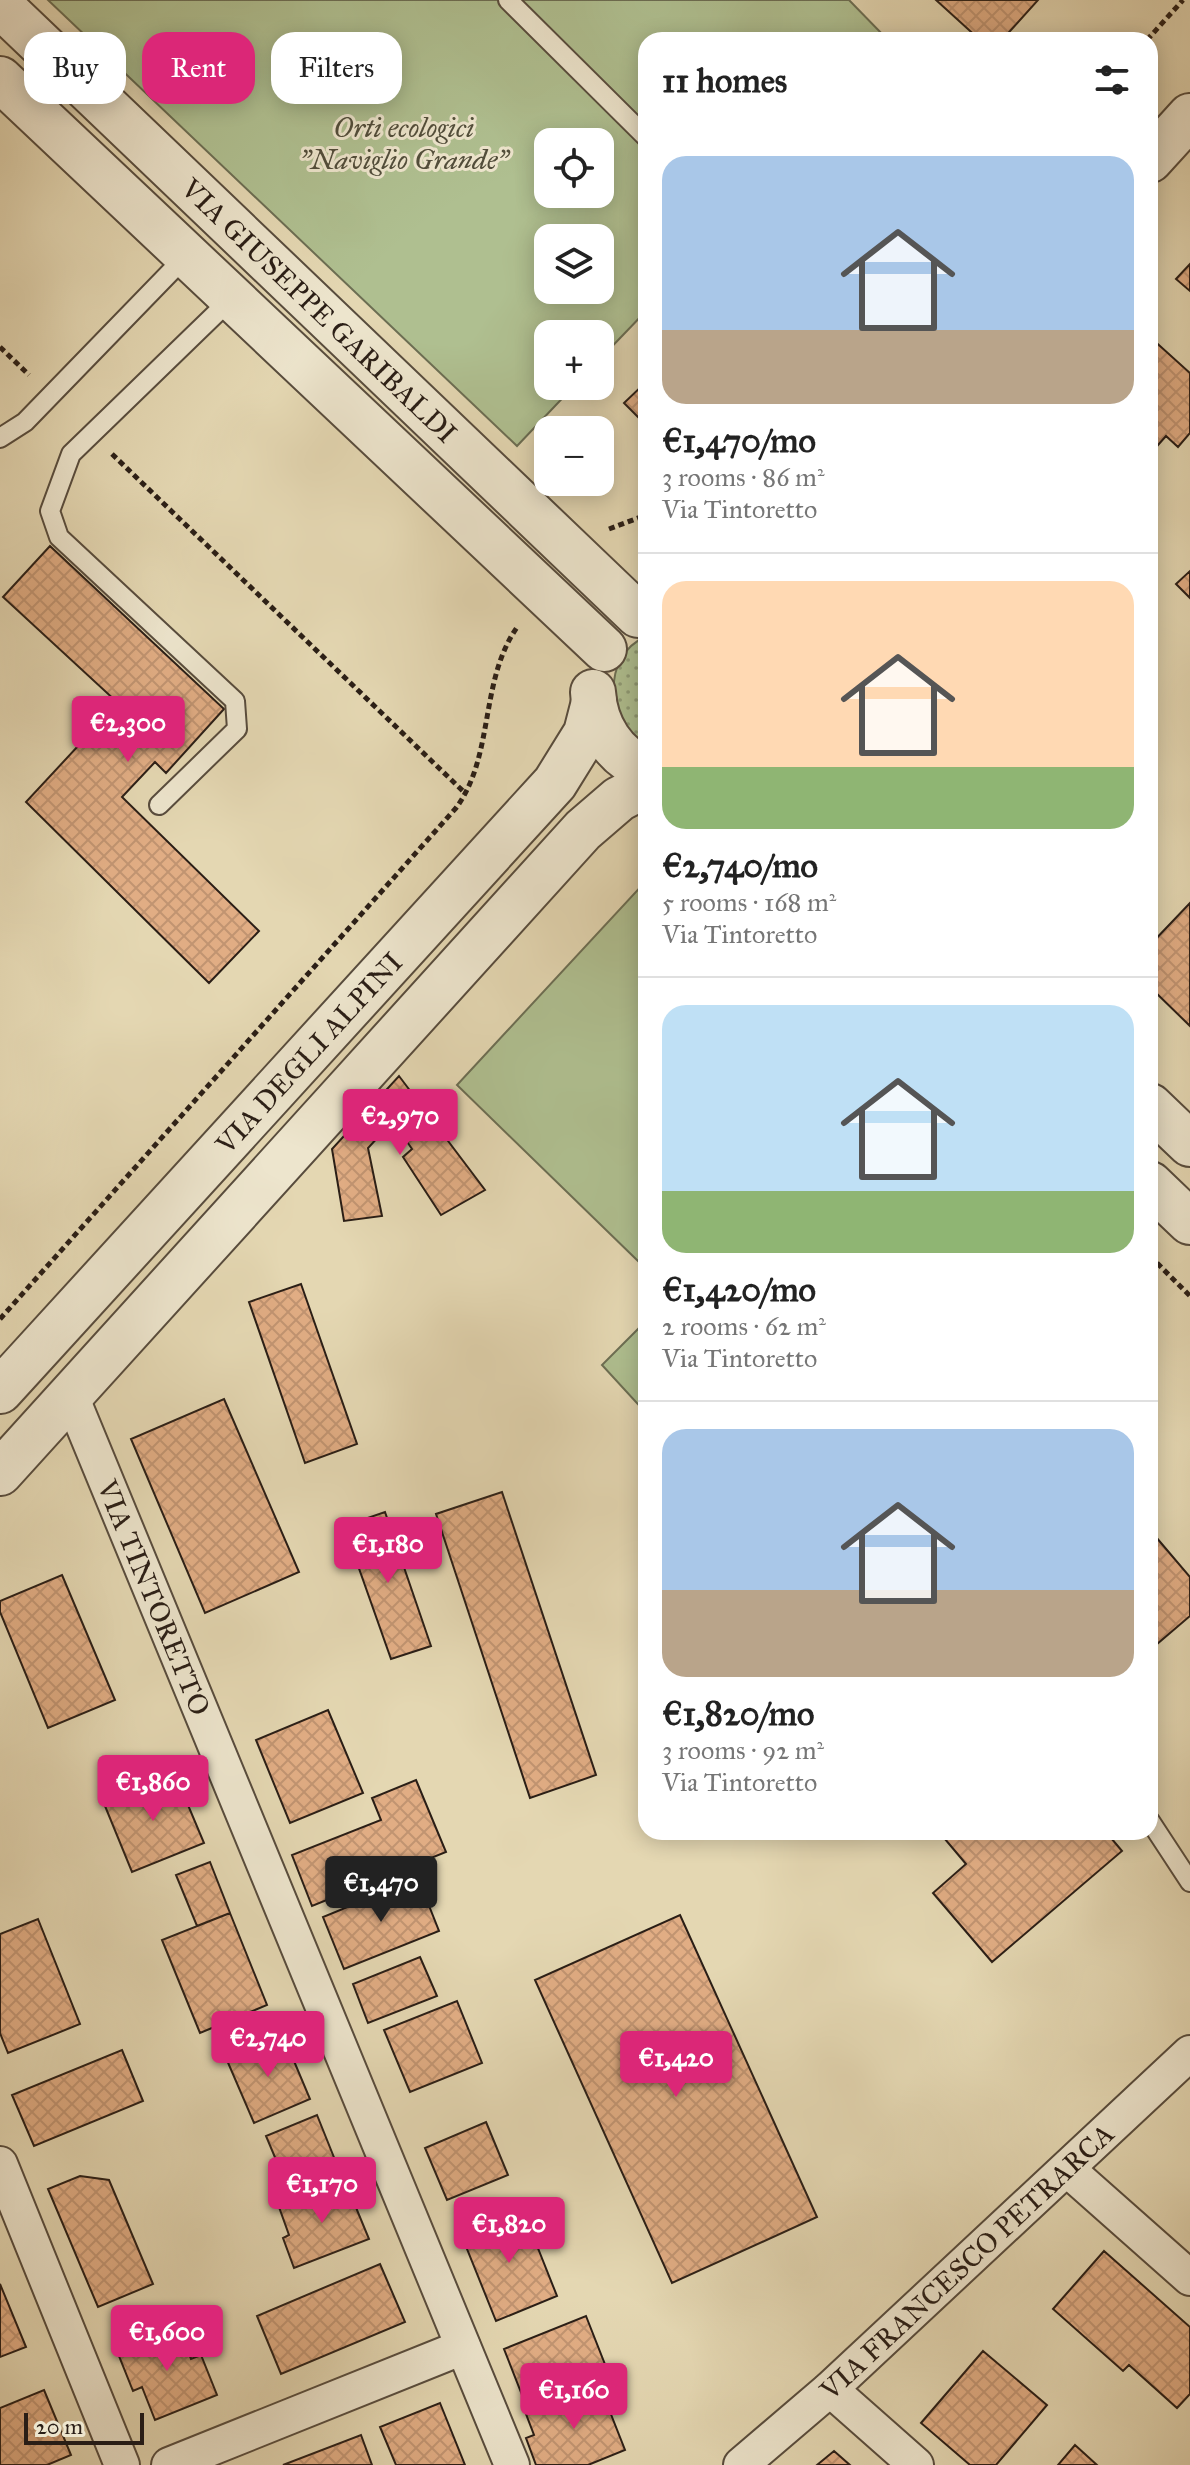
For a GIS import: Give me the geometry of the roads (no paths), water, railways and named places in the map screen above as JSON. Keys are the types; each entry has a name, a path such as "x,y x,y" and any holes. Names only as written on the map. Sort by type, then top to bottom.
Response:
{"street":[{"name":"VIA GIUSEPPE GARIBALDI","path":"0,5 574,555 638,611"},
{"name":"VIA GIUSEPPE GARIBALDI","path":"0,79 604,649"},
{"path":"1158,151 1190,116"},
{"path":"604,649 619,629 638,617"},
{"name":"VIA DEGLI ALPINI","path":"0,1391 555,783 586,733 594,702 594,674 604,649"},
{"path":"594,702 608,740 627,759 638,765"},
{"path":"0,1473 583,830 619,799 638,789"},
{"path":"1158,1114 1190,1144"},
{"path":"1158,1192 1190,1222"},
{"name":"VIA TINTORETTO","path":"71,1396 512,2465"},
{"name":"VIA FRANCESCO PETRARCA","path":"741,2465 830,2389 1190,2053"},
{"path":"0,2164 122,2465"},
{"path":"1067,2169 1190,2278"},
{"path":"169,2465 463,2347"},
{"path":"830,2389 916,2465"}],"lane":[{"path":"508,0 638,129"},
{"path":"0,438 25,422 186,256"},
{"path":"159,805 237,729 235,701 59,537 50,511 71,454 231,299"},
{"path":"1158,1833 1190,1882"}],"park label":[{"name":"Orti ecologici \"Naviglio Grande\"","path":"404,143"}]}
